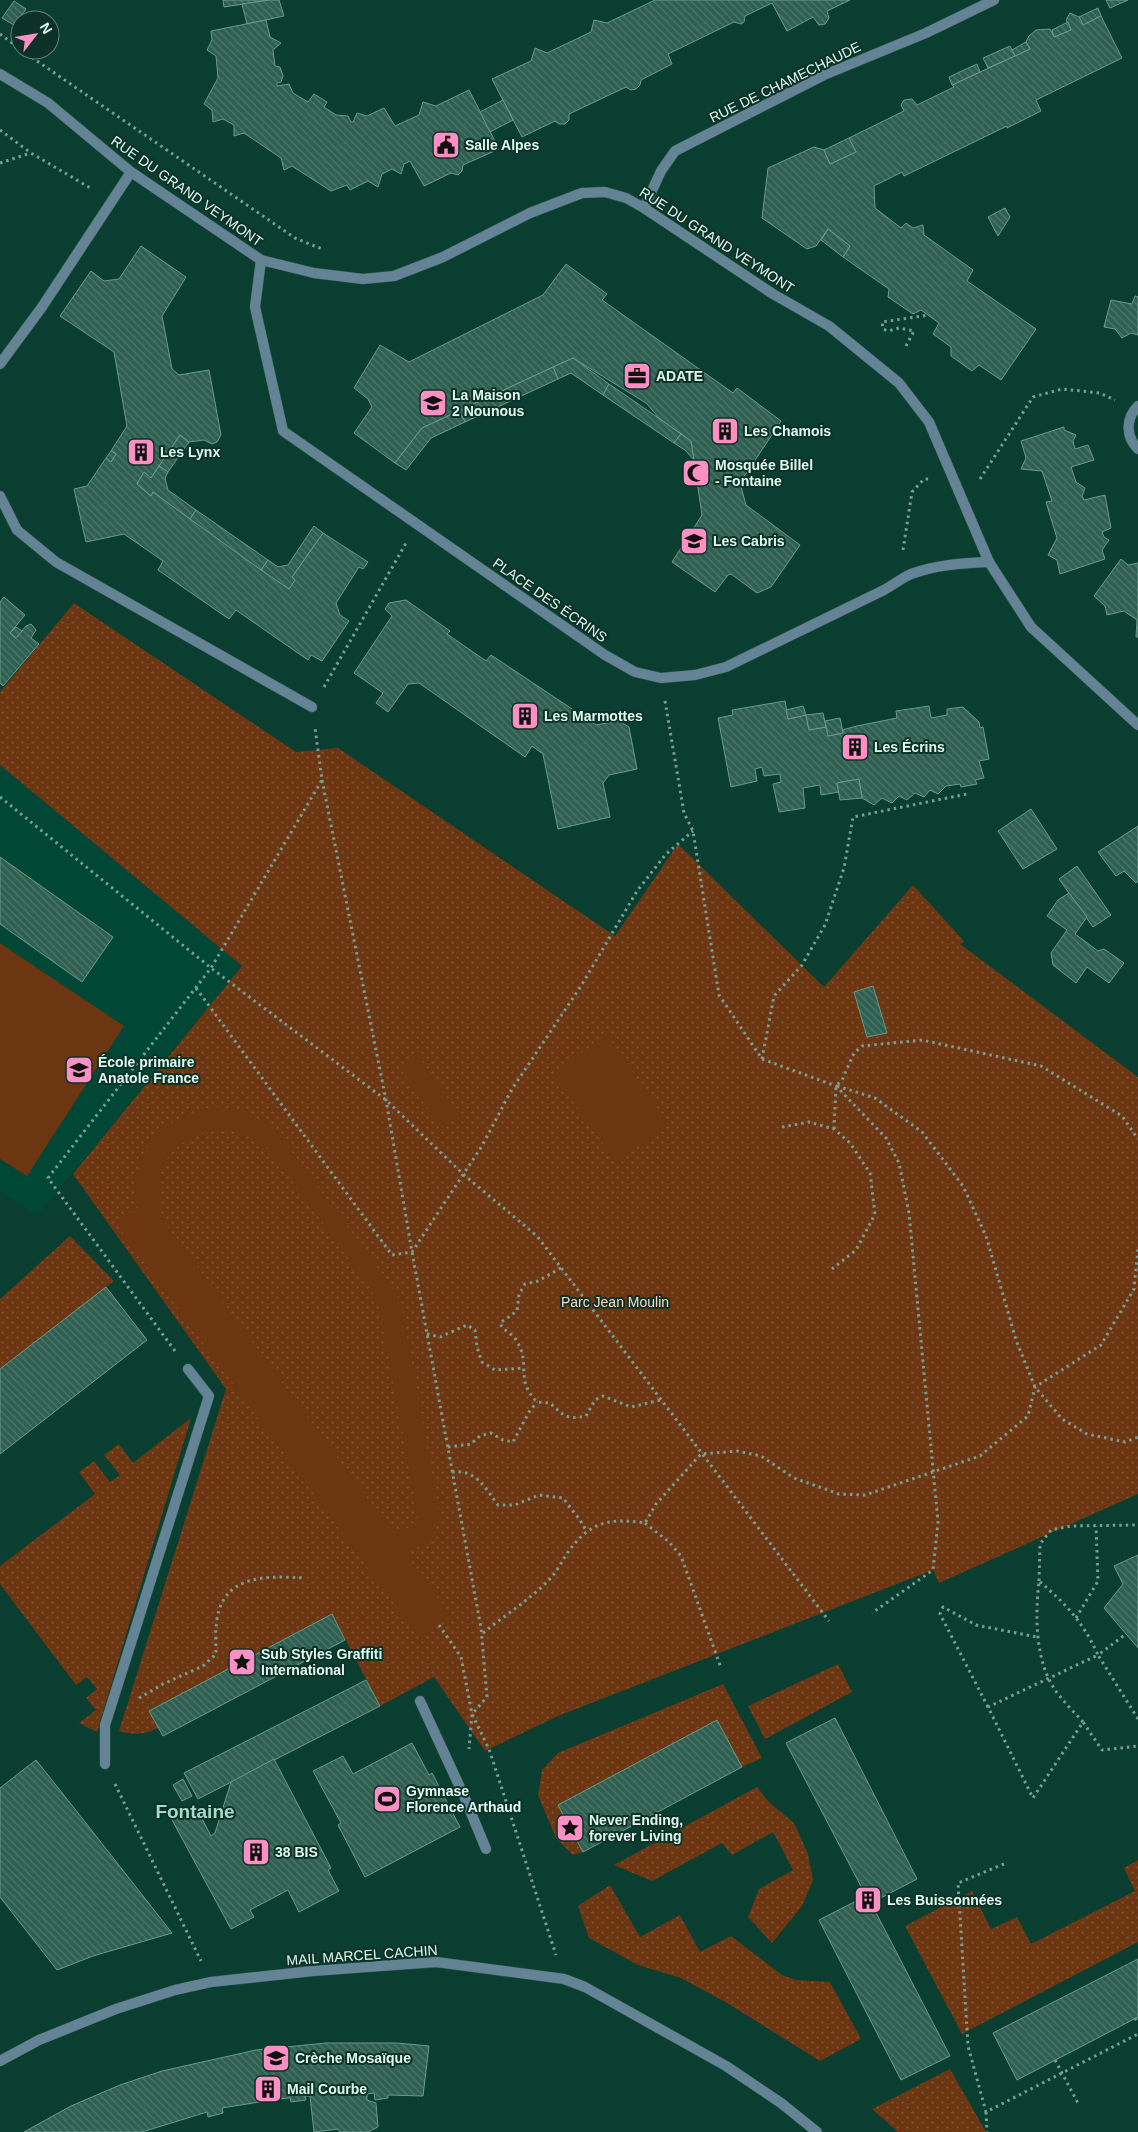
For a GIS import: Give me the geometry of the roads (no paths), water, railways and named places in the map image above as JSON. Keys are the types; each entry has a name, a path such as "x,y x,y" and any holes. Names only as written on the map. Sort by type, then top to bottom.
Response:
{"street":[{"name":"RUE DE CHAMECHAUDE","path":"644,208 662,171 675,151 824,75 926,32 983,2 994,0"},
{"name":"RUE DU GRAND VEYMONT","path":"0,74 48,103 131,172 261,260 314,273 363,279 394,276 408,272 443,258 530,213 582,193 605,192 626,198 644,208 773,294 829,326 899,383 929,422 989,562 1031,626 1138,725"},
{"path":"0,364 42,306 131,172"},
{"name":"PLACE DES ÉCRINS","path":"261,260 255,308 283,431 605,655 635,672 661,678 695,675 726,667 884,590 909,575 928,568 952,564 989,562"},
{"path":"1137,407 1130,416 1129,435 1138,450"},
{"path":"0,496 17,530 56,562 312,707"},
{"path":"105,1764 105,1725 209,1396 188,1369"},
{"path":"420,1701 464,1796 486,1850"},
{"name":"MAIL MARCEL CACHIN","path":"0,2061 39,2040 116,2009 175,1990 211,1982 313,1971 436,1962 564,1979 585,1987 726,2066 781,2103 817,2132"}],"place":[{"name":"Salle Alpes","path":"446,145"},
{"name":"ADATE","path":"637,376"},
{"name":"La Maison 2 Nounous","path":"433,403"},
{"name":"Les Chamois","path":"725,431"},
{"name":"Les Lynx","path":"141,452"},
{"name":"Mosquée Billel - Fontaine","path":"696,473"},
{"name":"Les Cabris","path":"694,541"},
{"name":"Les Marmottes","path":"525,716"},
{"name":"Les Écrins","path":"855,747"},
{"name":"École primaire Anatole France","path":"79,1070"},
{"name":"Sub Styles Graffiti International","path":"242,1662"},
{"name":"Gymnase Florence Arthaud","path":"387,1799"},
{"name":"Never Ending, forever Living","path":"570,1828"},
{"name":"38 BIS","path":"256,1852"},
{"name":"Les Buissonnées","path":"868,1900"},
{"name":"Crèche Mosaïque","path":"276,2058"},
{"name":"Mail Courbe","path":"268,2089"}],"district":[{"name":"Fontaine","path":"195,1811"}],"park label":[{"name":"Parc Jean Moulin","path":"615,1302"}]}
